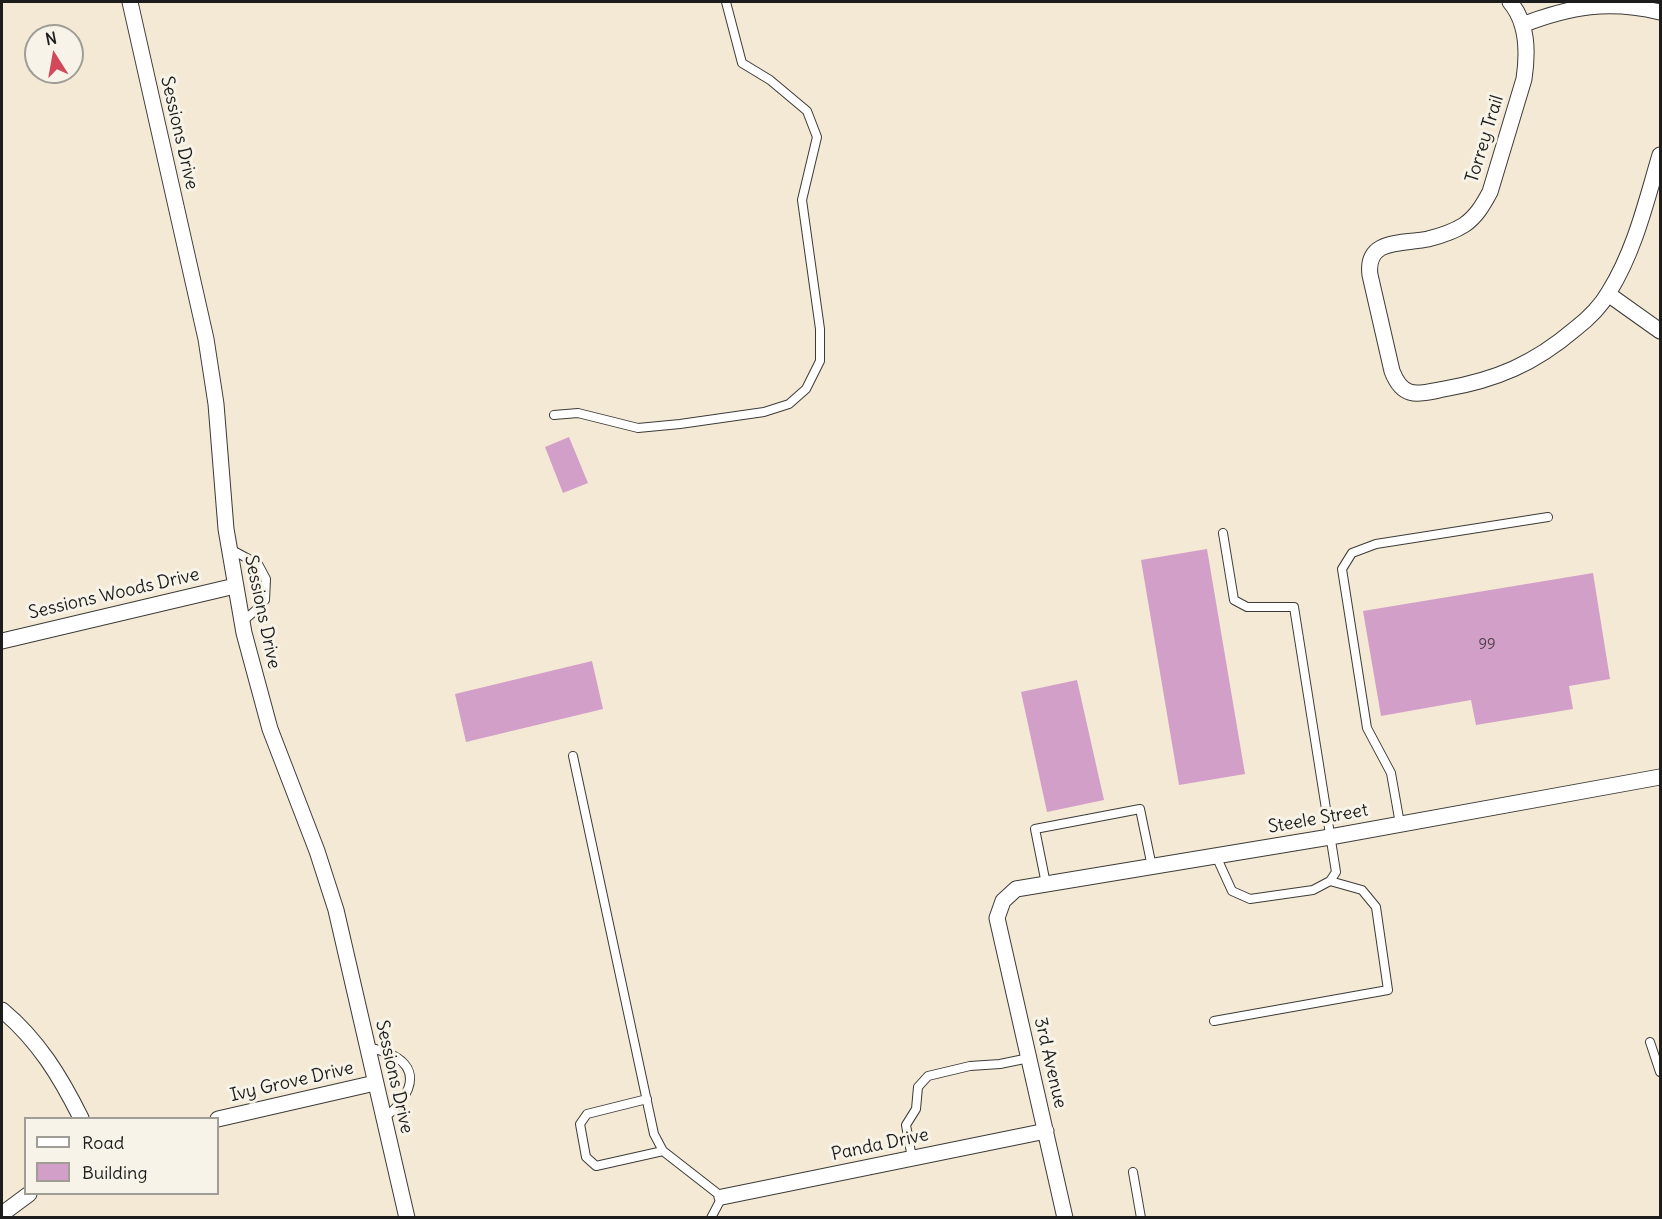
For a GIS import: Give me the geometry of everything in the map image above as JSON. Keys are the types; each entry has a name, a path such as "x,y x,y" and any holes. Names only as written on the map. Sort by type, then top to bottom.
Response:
{"street":[{"name":"Sessions Drive","path":"130,2 206,339 216,404 229,549 242,622 268,721 317,851 336,910 406,1218"},
{"name":"Torrey Trail","path":"1510,2 1519,14 1527,48 1524,79 1490,192 1483,205 1464,225 1427,239 1383,246 1371,258 1370,275 1396,383 1409,393 1419,393 1471,384 1508,373 1525,365 1570,334 1583,323 1608,294"},
{"path":"1522,25 1568,9 1597,4 1624,4 1660,12"},
{"path":"1660,155 1634,240 1608,294 1660,331"},
{"name":"Sessions Woods Drive","path":"2,641 235,586"},
{"name":"Steele Street","path":"997,918 1003,901 1016,889 1330,837 1660,777"},
{"name":"3rd Avenue","path":"997,918 1065,1218"},
{"path":"2,1010 22,1028 47,1057 62,1080 80,1117"},
{"name":"Ivy Grove Drive","path":"219,1119 375,1083"},
{"name":"Panda Drive","path":"722,1197 1046,1131"},
{"path":"2,1214 28,1195"}],"lane":[{"path":"554,415 578,413 638,428 764,412 789,404 806,389 820,361 820,328 802,201 817,137 807,111 770,80 742,63 726,2"},
{"path":"1400,824 1391,773 1367,728 1342,569 1353,553 1376,544 1548,517"},
{"path":"1216,856 1232,891 1251,899 1313,890 1330,881 1336,872 1294,607 1246,607 1234,600 1222,533"},
{"path":"229,549 258,564 266,579 264,600 242,622"},
{"path":"573,756 654,1134 663,1151 722,1197 711,1218"},
{"path":"1046,884 1035,829 1140,809 1152,867"},
{"path":"1214,1021 1388,990 1376,907 1362,890 1330,881"},
{"path":"1650,1042 1660,1072"},
{"path":"367,1047 401,1061 409,1079 408,1091 403,1102 384,1119"},
{"path":"912,1158 906,1125 916,1109 918,1087 927,1076 970,1066 1000,1064 1029,1058"},
{"path":"647,1099 587,1114 580,1124 585,1157 596,1166 663,1151"},
{"path":"1133,1172 1141,1218"}],"building":[{"path":"569,437 588,483 563,493 545,447"},
{"path":"1207,549 1245,774 1179,785 1141,560"},
{"path":"1593,573 1610,679 1569,686 1573,709 1476,725 1471,700 1381,716 1363,611"},
{"path":"592,661 603,709 466,742 455,694"},
{"path":"1077,680 1104,800 1047,812 1021,692"}]}
